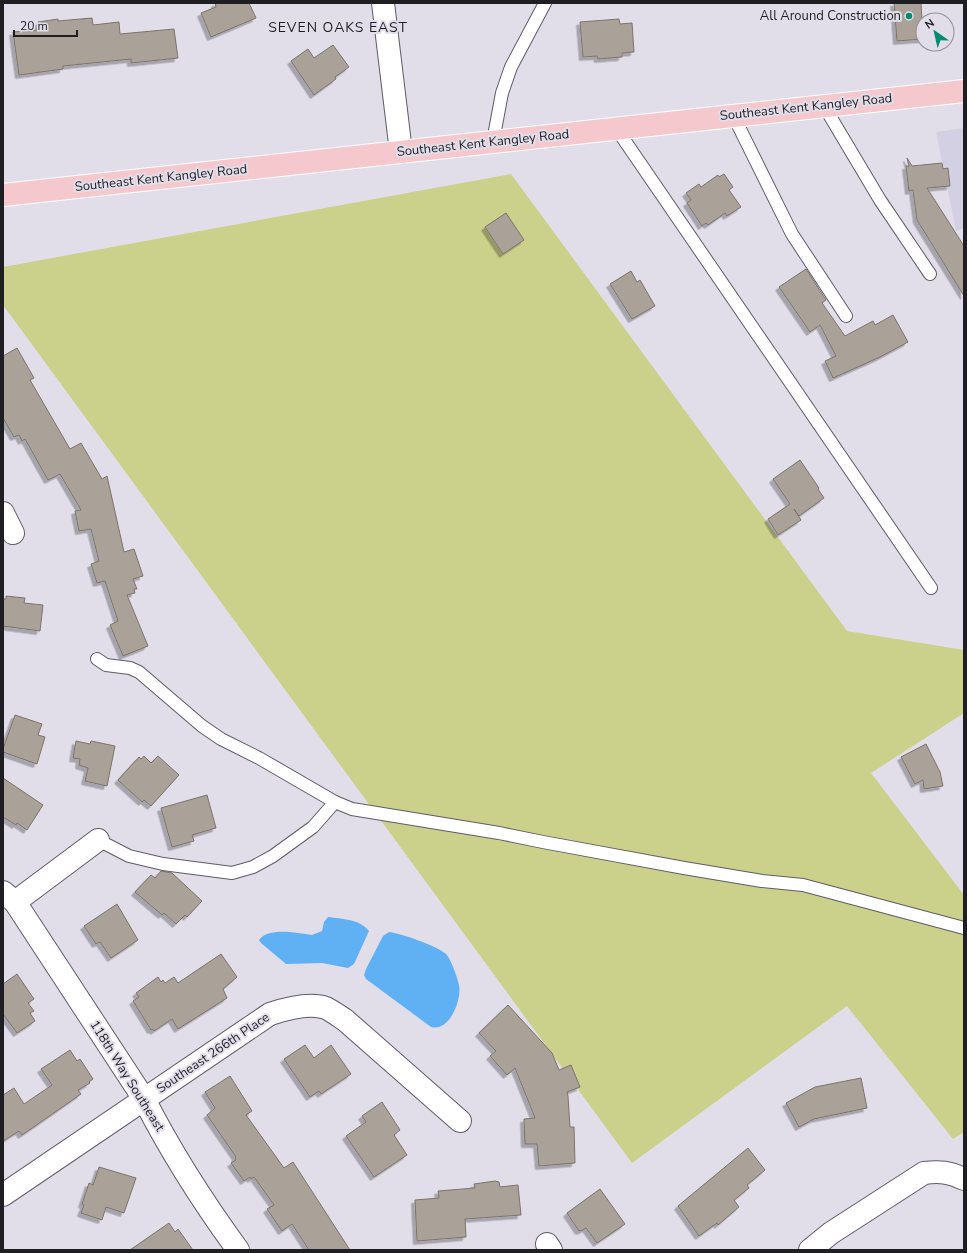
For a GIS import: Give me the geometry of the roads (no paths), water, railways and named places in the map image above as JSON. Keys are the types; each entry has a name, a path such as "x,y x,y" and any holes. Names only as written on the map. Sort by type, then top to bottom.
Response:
{"main road":[{"name":"Southeast Kent Kangley Road","path":"3,195 964,91"}],"street":[{"path":"383,3 401,152"},
{"path":"3,513 13,533"},
{"path":"9,897 98,840"},
{"name":"118th Way Southeast","path":"9,897 144,1100 210,1213 238,1250"},
{"name":"Southeast 266th Place","path":"3,1195 270,1014 285,1008 305,1006 325,1008 345,1020 460,1121"},
{"path":"810,1250 831,1233 924,1173 937,1171 957,1176"}],"lane":[{"path":"493,141 502,92 511,67 545,3"},
{"path":"824,106 876,193 930,274"},
{"path":"733,115 792,234 846,316"},
{"path":"616,128 931,588"},
{"path":"97,659 106,665 130,668 139,672 202,726 335,802 352,809 499,833 707,872 762,881 803,885 964,928"},
{"path":"98,840 129,856 163,864 232,873 253,867 273,856 313,827 335,802"}],"water":[{"path":"328,917 356,922 361,924 369,931 354,964 348,968 322,963 286,964 259,940 269,933 276,932 291,932 312,935 322,931 324,922"},
{"path":"389,932 418,940 448,956 457,977 459,985 459,998 453,1013 444,1025 431,1027 366,979 364,975 366,969 383,936"}],"place":[{"name":"All Around Construction","path":"909,16"}],"district":[{"name":"SEVEN OAKS EAST","path":"338,27"}]}
